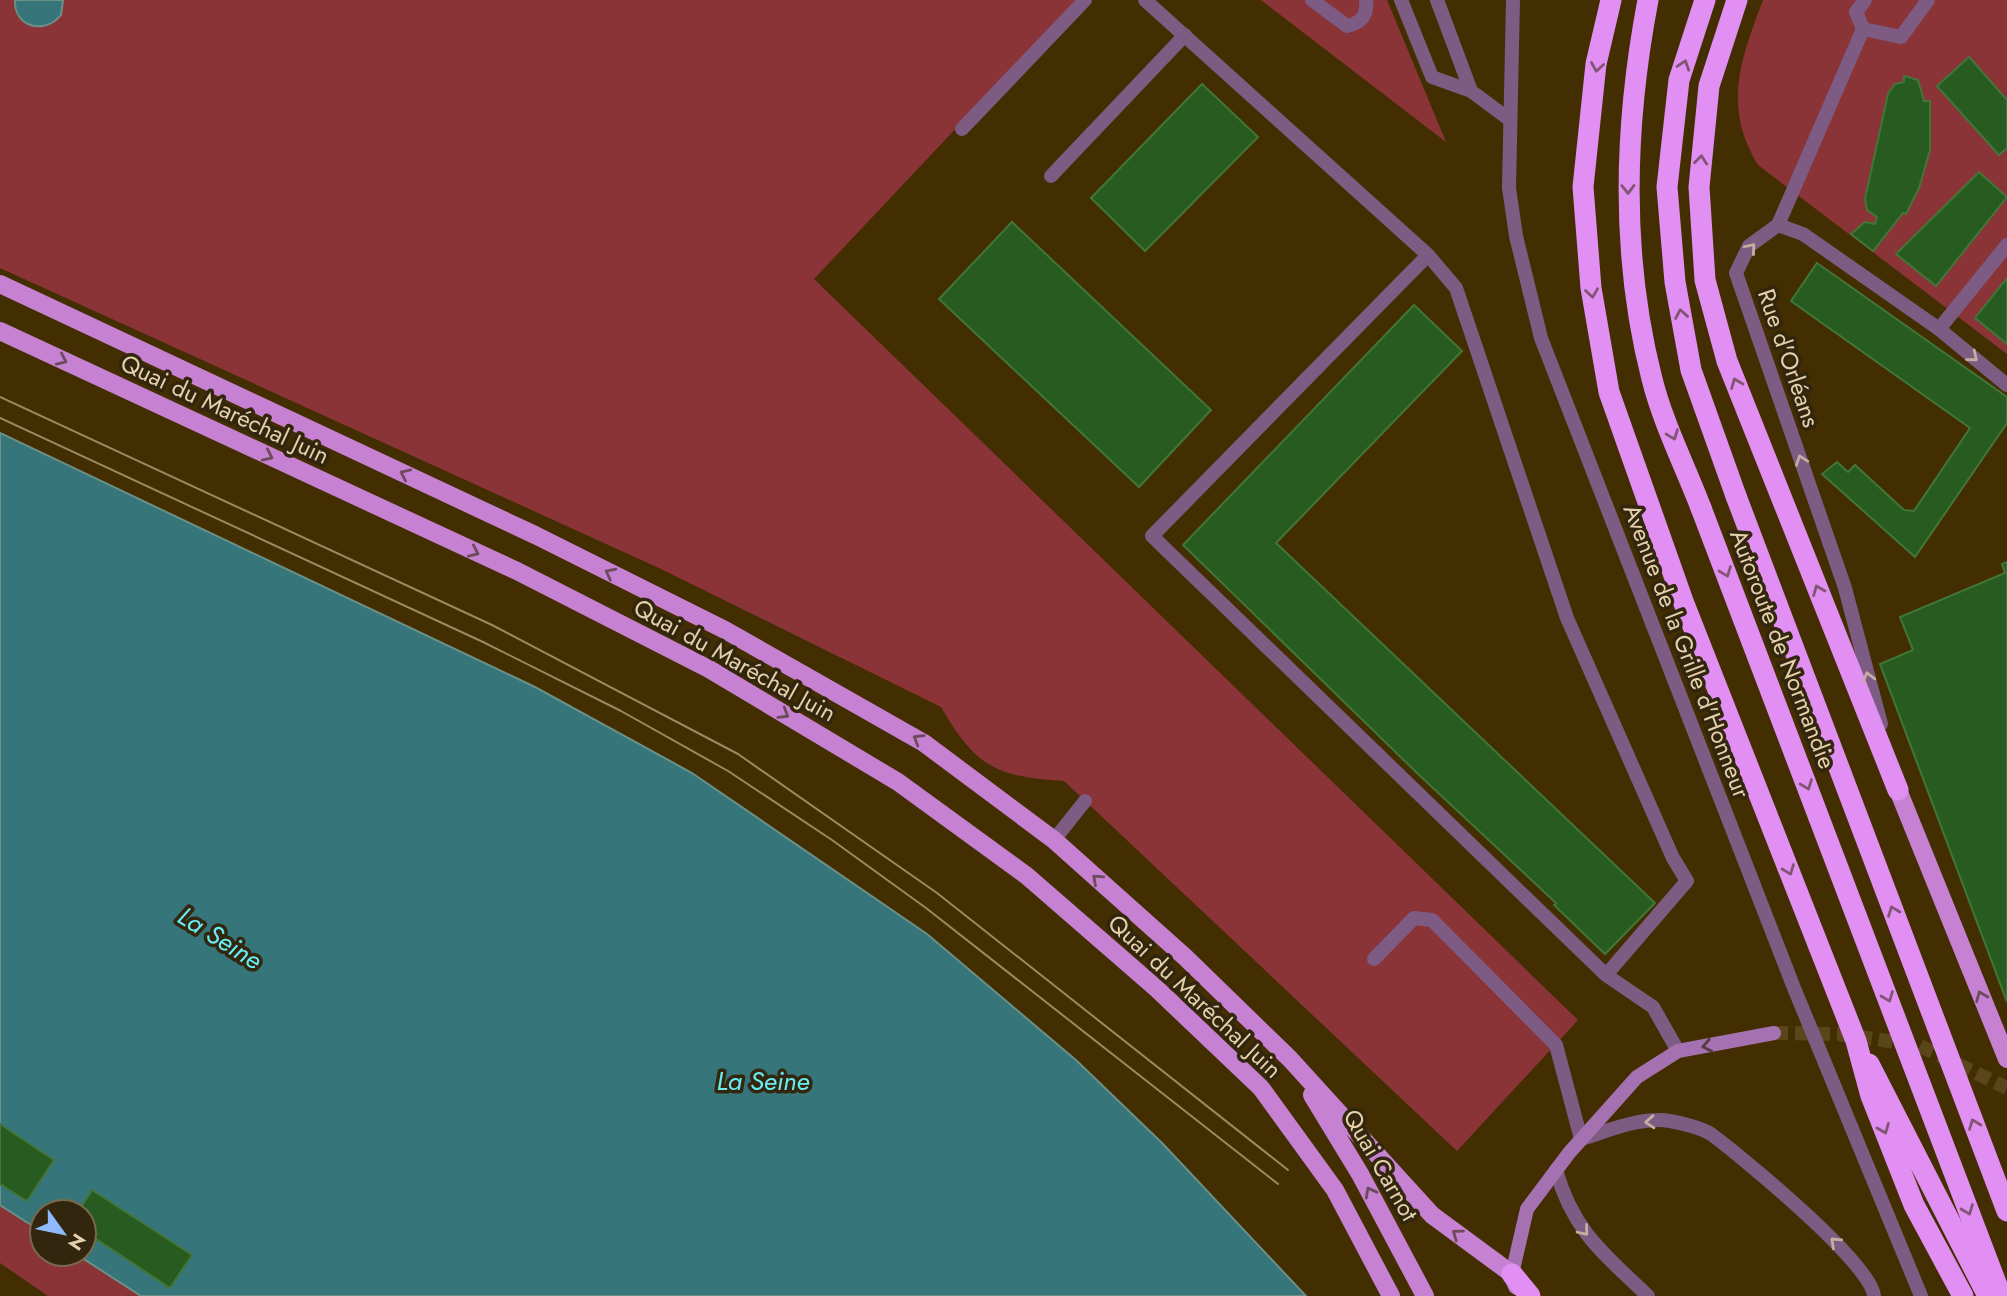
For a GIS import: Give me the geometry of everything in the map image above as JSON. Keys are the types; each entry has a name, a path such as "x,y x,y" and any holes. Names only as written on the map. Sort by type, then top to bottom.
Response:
{"highway":[{"path":"1611,0 1597,64 1583,187 1591,288 1609,392 1684,601 1856,1041 1871,1096 1914,1205 1963,1296"},
{"name":"Autoroute de Normandie","path":"1648,0 1634,71 1627,187 1635,285 1652,381 2001,1296"},
{"name":"Autoroute de Normandie","path":"1704,0 1679,80 1667,187 1675,282 1691,370 1736,496 2007,1211"},
{"path":"1737,0 1709,86 1699,187 1705,279 1727,361 1898,790"},
{"path":"1856,1041 1884,1087 1987,1296"},
{"path":"1512,1274 1531,1296"}],"main road":[{"name":"Quai du Maréchal Juin","path":"0,284 536,535 725,631 924,743 1054,840 1185,957 1290,1059"},
{"name":"Quai du Maréchal Juin","path":"0,331 529,577 709,669 898,782 1027,876 1157,989 1261,1088 1335,1190 1391,1296"},
{"path":"1898,790 2007,1059"},
{"path":"1510,1296 1512,1274 1527,1209 1581,1139 1637,1077 1678,1051 1774,1033"},
{"path":"1290,1059 1432,1215 1512,1274 1520,1296"},
{"name":"Quai Carnot","path":"1290,1059 1360,1174 1425,1296"}],"street":[{"path":"962,129 1085,0"},
{"path":"1145,0 1428,255 1456,288 1567,618 1673,858 1688,881 1606,975"},
{"path":"1312,0 1347,26 1357,24 1364,16 1366,0"},
{"path":"1401,0 1432,77 1471,91 1510,120"},
{"path":"1437,0 1471,91"},
{"name":"Avenue de la Grille d'Honneur","path":"1513,0 1509,188 1516,236 1541,338 1794,988 1921,1296"},
{"path":"1865,0 1856,12 1863,29 1778,225 1803,234 1939,329 2007,385"},
{"path":"1863,29 1901,37 1928,0"},
{"path":"1051,176 1185,35"},
{"name":"Rue d'Orléans","path":"1778,225 1749,246 1736,274 1845,588 1898,790"},
{"path":"1939,329 2007,245"},
{"path":"1428,255 1152,536 1606,975 1653,1007 1678,1051"},
{"path":"1054,840 1085,801"},
{"path":"1374,959 1414,918 1432,920 1556,1045 1581,1139 1634,1123 1669,1121 1709,1132 1838,1244 1865,1273 1874,1296"},
{"path":"1556,1170 1574,1220 1595,1245 1648,1296"}],"shaded area":[{"path":"0,0 1077,0 814,279 1578,1020 1457,1151 1064,781 1004,772 977,756 941,707 661,569 0,268"},
{"path":"1261,0 1387,0 1446,142"},
{"path":"1763,0 2007,0 2007,354 1758,165 1740,123 1738,103 1742,63"},
{"path":"0,1205 28,1223 28,1268 98,1268 141,1296 48,1296 0,1263"}],"water":[{"path":"15,0 63,0 61,15 48,25 34,26 18,15"},
{"name":"La Seine","path":"0,433 535,687 692,773 927,934 1077,1061 1163,1144 1306,1296 141,1296 98,1268 98,1198 28,1198 28,1223 0,1205"}],"building":[{"path":"1969,57 2007,100 2007,148 1999,155 1937,86"},
{"path":"1904,76 1918,80 1924,101 1930,101 1930,150 1919,188 1906,214 1903,213 1873,251 1851,234 1865,222 1875,224 1877,217 1867,210 1865,199 1888,94 1895,84 1904,82"},
{"path":"1202,84 1258,137 1145,251 1091,198"},
{"path":"1979,172 2007,197 1936,286 1896,254"},
{"path":"1012,222 1211,410 1139,487 939,299"},
{"path":"1817,263 2007,397 2007,423 1915,557 1822,474 1837,462 1848,472 1855,465 1904,510 1914,511 1970,428 1791,301"},
{"path":"2007,278 2007,344 1975,318"},
{"path":"1414,305 1462,351 1276,543 1655,903 1605,954 1554,905 1556,903 1417,773 1183,545"},
{"path":"2007,562 2007,1002 1880,664 1913,650 1900,617 2005,573 2002,564"},
{"path":"0,1124 54,1160 27,1201 0,1184"},
{"path":"92,1190 192,1255 170,1288 98,1240 98,1198 87,1198"}],"tunnel":[{"path":"1774,1033 1838,1034 1918,1045 2007,1088"}],"tram line":[{"path":"0,397 492,625 738,754 937,893 1288,1170"},
{"path":"0,418 483,642 621,711 728,771 832,840 926,908 1278,1184"}]}
